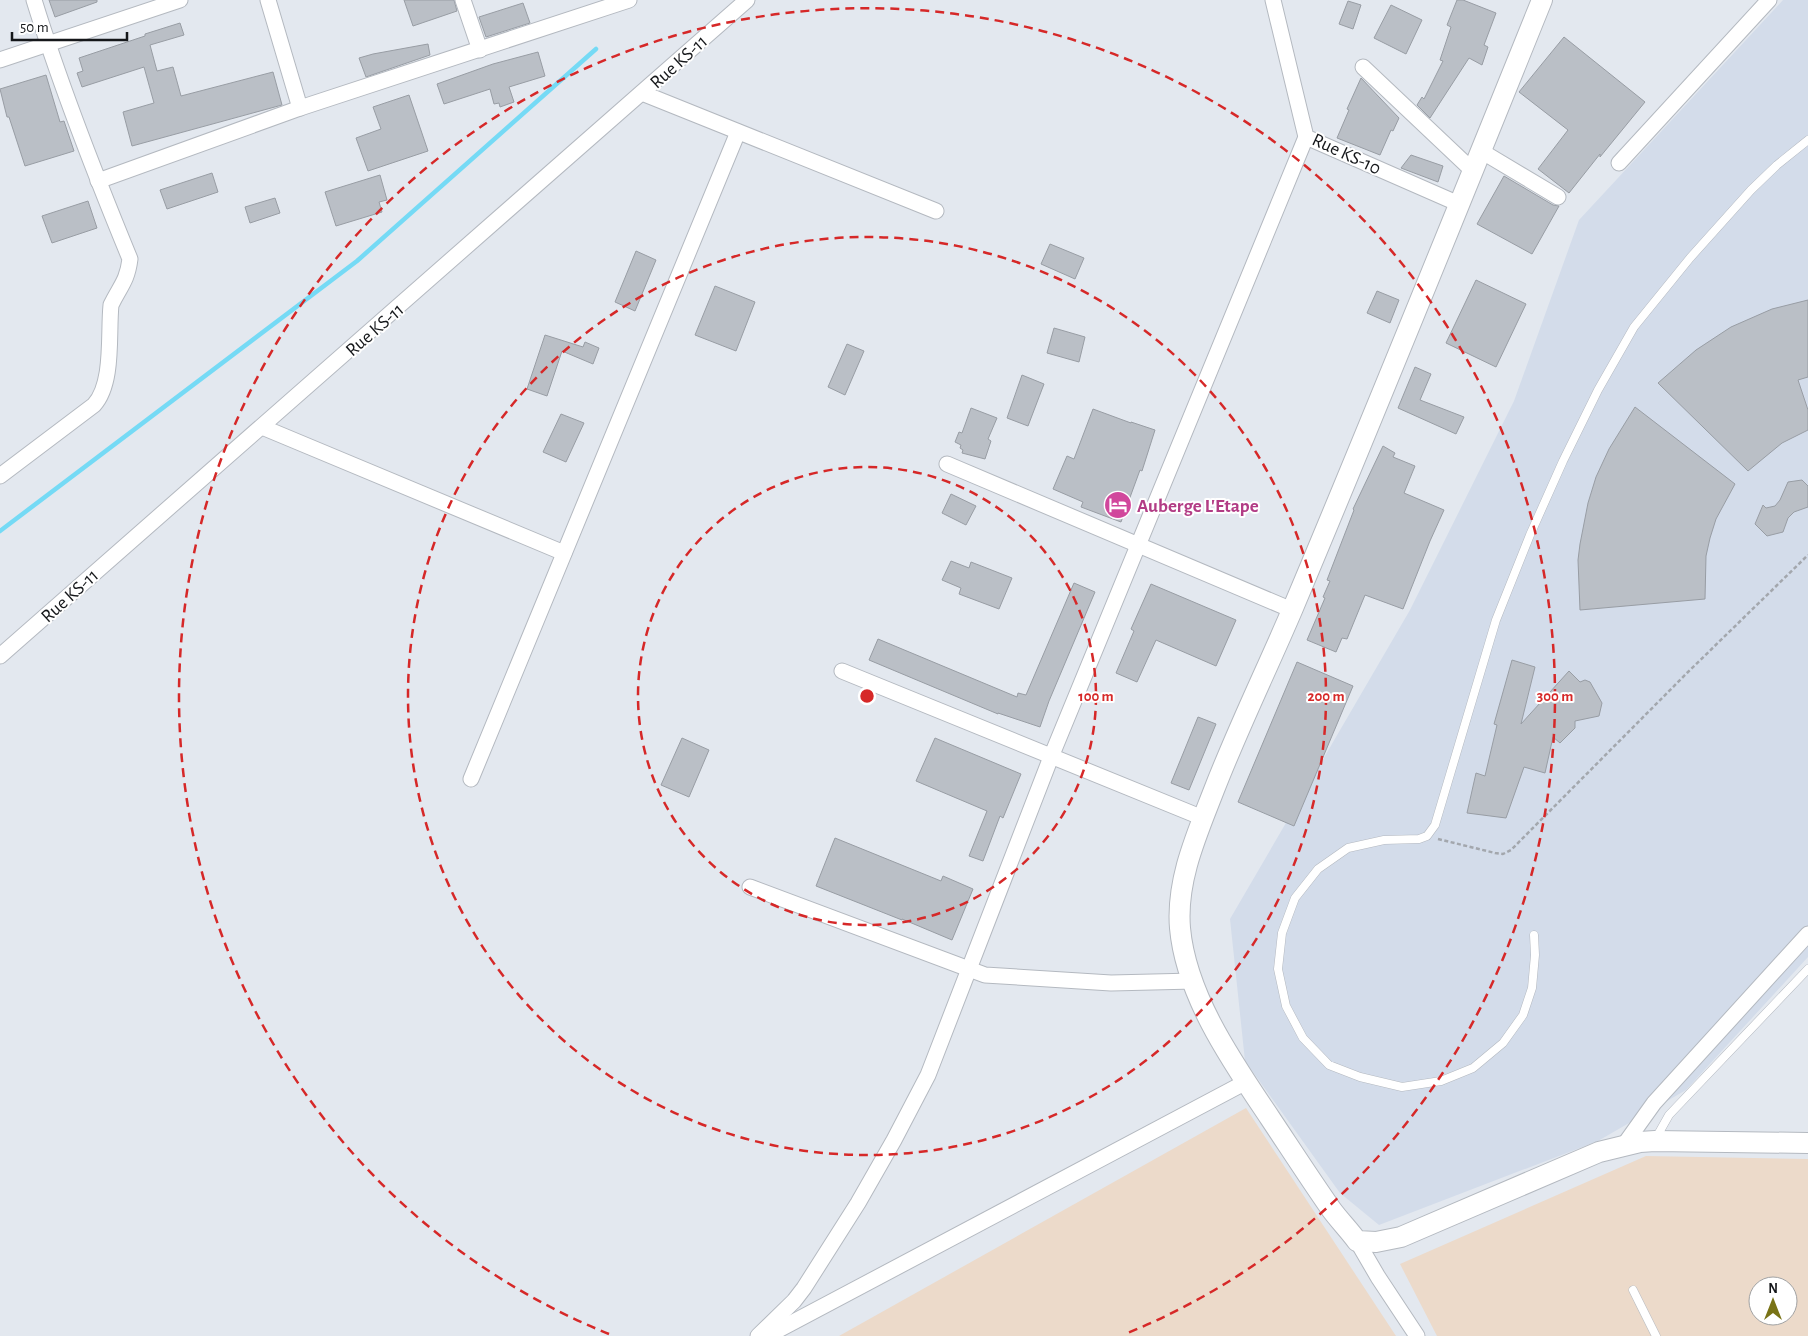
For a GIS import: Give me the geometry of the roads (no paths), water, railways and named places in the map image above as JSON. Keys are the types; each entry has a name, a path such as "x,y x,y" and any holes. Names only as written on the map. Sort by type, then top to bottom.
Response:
{"street":[{"path":"0,476 94,405 100,398 106,379 111,305 123,285 130,259 98,181 34,0"},
{"path":"0,60 180,0"},
{"path":"268,0 300,108"},
{"path":"463,0 480,50"},
{"path":"98,181 300,108 629,0"},
{"name":"Rue KS-11","path":"1,658 642,94 746,0"},
{"name":"Rue KS-10","path":"1273,0 1306,137 1459,204"},
{"path":"1417,1336 1357,1241 1333,1211 1246,1082 1203,1007 1187,961 1180,930 1181,900 1190,853 1225,762 1292,610 1542,0"},
{"path":"1619,163 1769,0"},
{"path":"1363,67 1473,171"},
{"path":"642,94 936,211"},
{"path":"471,779 738,132"},
{"path":"758,1336 794,1301 804,1288 858,1203 928,1075 1051,757 1306,137"},
{"path":"1481,151 1558,196"},
{"path":"262,427 564,553"},
{"path":"947,464 1292,610"},
{"path":"842,671 1203,818"},
{"path":"750,887 969,971 1000,977 1083,981 1194,981"},
{"path":"1624,1145 1654,1103 1808,934"},
{"path":"767,1336 1246,1082"},
{"path":"1357,1241 1376,1242 1401,1237 1599,1152 1624,1145 1654,1141 1808,1143"}],"lane":[{"path":"1534,935 1535,955 1532,988 1523,1015 1503,1043 1473,1068 1441,1080 1402,1087 1360,1077 1329,1065 1303,1038 1290,1014 1286,1006 1278,969 1282,932 1295,898 1318,869 1348,848 1384,840 1419,839 1427,836 1435,825 1496,620 1530,535 1563,461 1598,390 1634,327 1690,258 1751,190 1777,165 1808,140"},
{"path":"1654,1141 1669,1115 1808,969"},
{"path":"1633,1290 1656,1336"}],"waterway":[{"path":"0,531 357,261 596,49"}],"place":[{"name":"Auberge L'Etape","path":"1118,505"}]}
